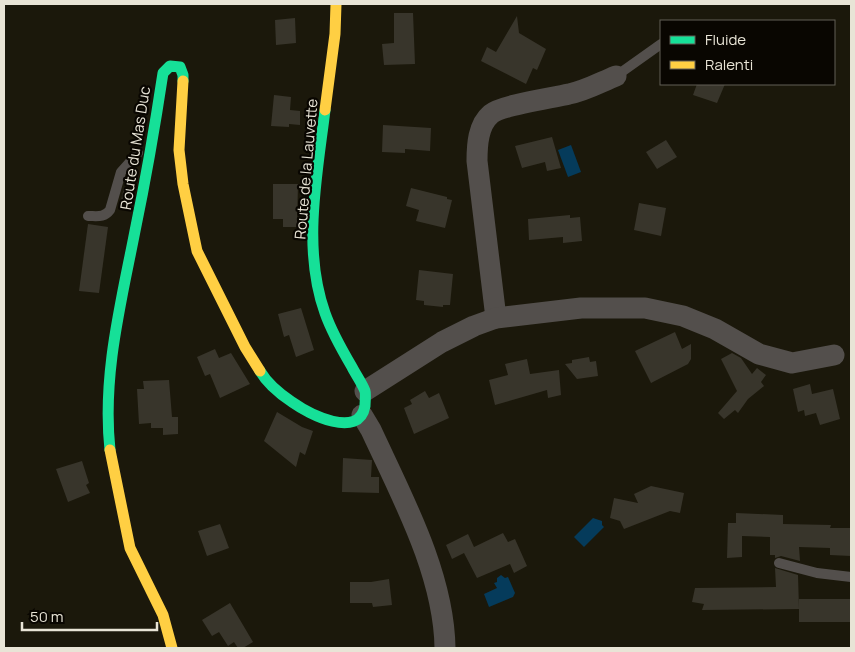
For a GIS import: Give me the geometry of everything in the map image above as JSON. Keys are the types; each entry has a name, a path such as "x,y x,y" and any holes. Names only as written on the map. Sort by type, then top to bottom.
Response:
{"street":[{"name":"Route de la Lauvette","path":"336,4 335,34 317,178 312,239 321,303 331,331 365,391"},
{"name":"Route du Mas Duc","path":"172,648 163,615 130,548 107,429 108,388 120,307 148,170 163,73 168,66 174,65 180,68 183,75 179,150 183,184 197,250 245,346 264,378 291,402 310,413 338,423 351,423 362,415"},
{"path":"496,318 477,168 478,140 486,120 492,112 520,104 572,94 616,76"},
{"path":"445,648 445,632 432,570 371,430 362,415 365,405 365,391 442,342 474,326 496,318 582,308 645,308 683,316 714,329 759,354 792,363 834,355"}],"lane":[{"path":"616,76 660,45"},
{"path":"144,126 151,111 157,109"},
{"path":"88,216 101,217 107,215 121,172 139,148 133,175"},
{"path":"106,325 108,333 115,339"},
{"path":"779,563 817,573 851,577"}],"water":[{"path":"571,145 581,172 568,177 558,150"},
{"path":"593,518 602,521 604,527 584,547 574,537"},
{"path":"501,575 505,578 508,577 515,593 513,597 489,607 484,594 497,588 494,583 497,582 497,578"}],"building":[{"path":"394,13 413,13 415,64 384,65 382,44 394,43"},
{"path":"517,16 519,33 546,49 537,70 533,68 526,84 481,61 487,47 496,52"},
{"path":"295,18 296,43 276,45 275,20"},
{"path":"697,85 725,85 717,103 693,95"},
{"path":"274,95 291,97 290,110 300,111 300,125 289,124 289,127 271,126"},
{"path":"383,125 431,128 430,151 405,149 405,153 382,152"},
{"path":"552,137 561,168 547,171 545,162 522,168 515,146"},
{"path":"666,140 677,157 657,169 646,152"},
{"path":"273,184 298,184 297,227 283,227 283,219 273,219"},
{"path":"124,187 128,188 125,205 120,205"},
{"path":"411,188 452,200 445,228 416,221 419,210 406,206"},
{"path":"639,203 666,208 661,236 634,230"},
{"path":"570,215 570,218 580,217 582,241 563,243 563,237 529,240 528,219"},
{"path":"88,224 108,227 99,293 79,291"},
{"path":"419,270 453,274 450,305 443,305 443,307 424,305 424,301 416,300"},
{"path":"301,308 314,350 296,357 289,335 284,337 278,314"},
{"path":"675,332 682,349 691,344 691,359 688,364 651,383 635,351"},
{"path":"215,349 219,358 231,353 250,384 220,398 210,374 205,376 197,357"},
{"path":"732,353 741,358 752,374 757,368 766,375 761,382 764,386 748,399 738,413 735,410 724,419 718,413 737,391 721,359"},
{"path":"589,357 590,362 596,361 598,376 577,379 565,364 572,363 572,360"},
{"path":"527,359 530,374 559,370 561,395 548,398 547,390 495,405 489,380 508,375 505,364"},
{"path":"169,380 172,417 178,417 178,434 163,435 163,428 151,428 151,423 139,424 137,389 144,389 143,381"},
{"path":"810,384 812,394 833,389 840,419 820,425 816,413 805,416 804,410 798,412 793,389"},
{"path":"425,391 429,398 439,393 449,418 414,434 404,408 412,404 410,400"},
{"path":"277,412 302,427 313,431 305,455 300,452 296,467 264,441"},
{"path":"343,458 372,460 371,477 379,477 379,493 342,492"},
{"path":"82,461 89,483 86,485 90,493 68,502 56,469"},
{"path":"651,486 684,493 680,513 670,511 624,529 620,521 610,518 614,498 638,503 634,494"},
{"path":"736,513 783,515 783,524 831,525 830,528 851,528 851,556 830,555 830,548 799,547 800,561 781,556 775,558 775,555 770,555 770,537 742,536 742,557 727,558 728,523 736,523"},
{"path":"220,524 229,548 207,556 198,531"},
{"path":"503,533 508,542 515,539 527,566 514,573 510,564 477,578 464,553 452,559 446,545 468,534 474,547"},
{"path":"775,568 798,575 799,609 702,610 704,604 692,602 695,588 776,587"},
{"path":"389,579 392,605 373,607 372,603 350,603 350,582 371,582"},
{"path":"799,599 851,599 851,622 799,622"},
{"path":"230,603 253,642 243,648 238,648 234,642 228,646 219,632 212,636 202,620"}],"traffic: fast":[{"path":"110,450 108,422 114,340 147,172 163,73 170,66 180,67 183,81"},
{"path":"260,371 270,384 283,395 321,418 344,423 353,421 361,416 365,406 364,388 337,341 325,313 318,289 314,264 313,212 325,110"}],"traffic: slow":[{"path":"325,110 335,34 336,4"},
{"path":"183,81 179,150 183,184 197,251 245,347 260,371"},
{"path":"110,450 130,548 163,615 172,648"}]}
